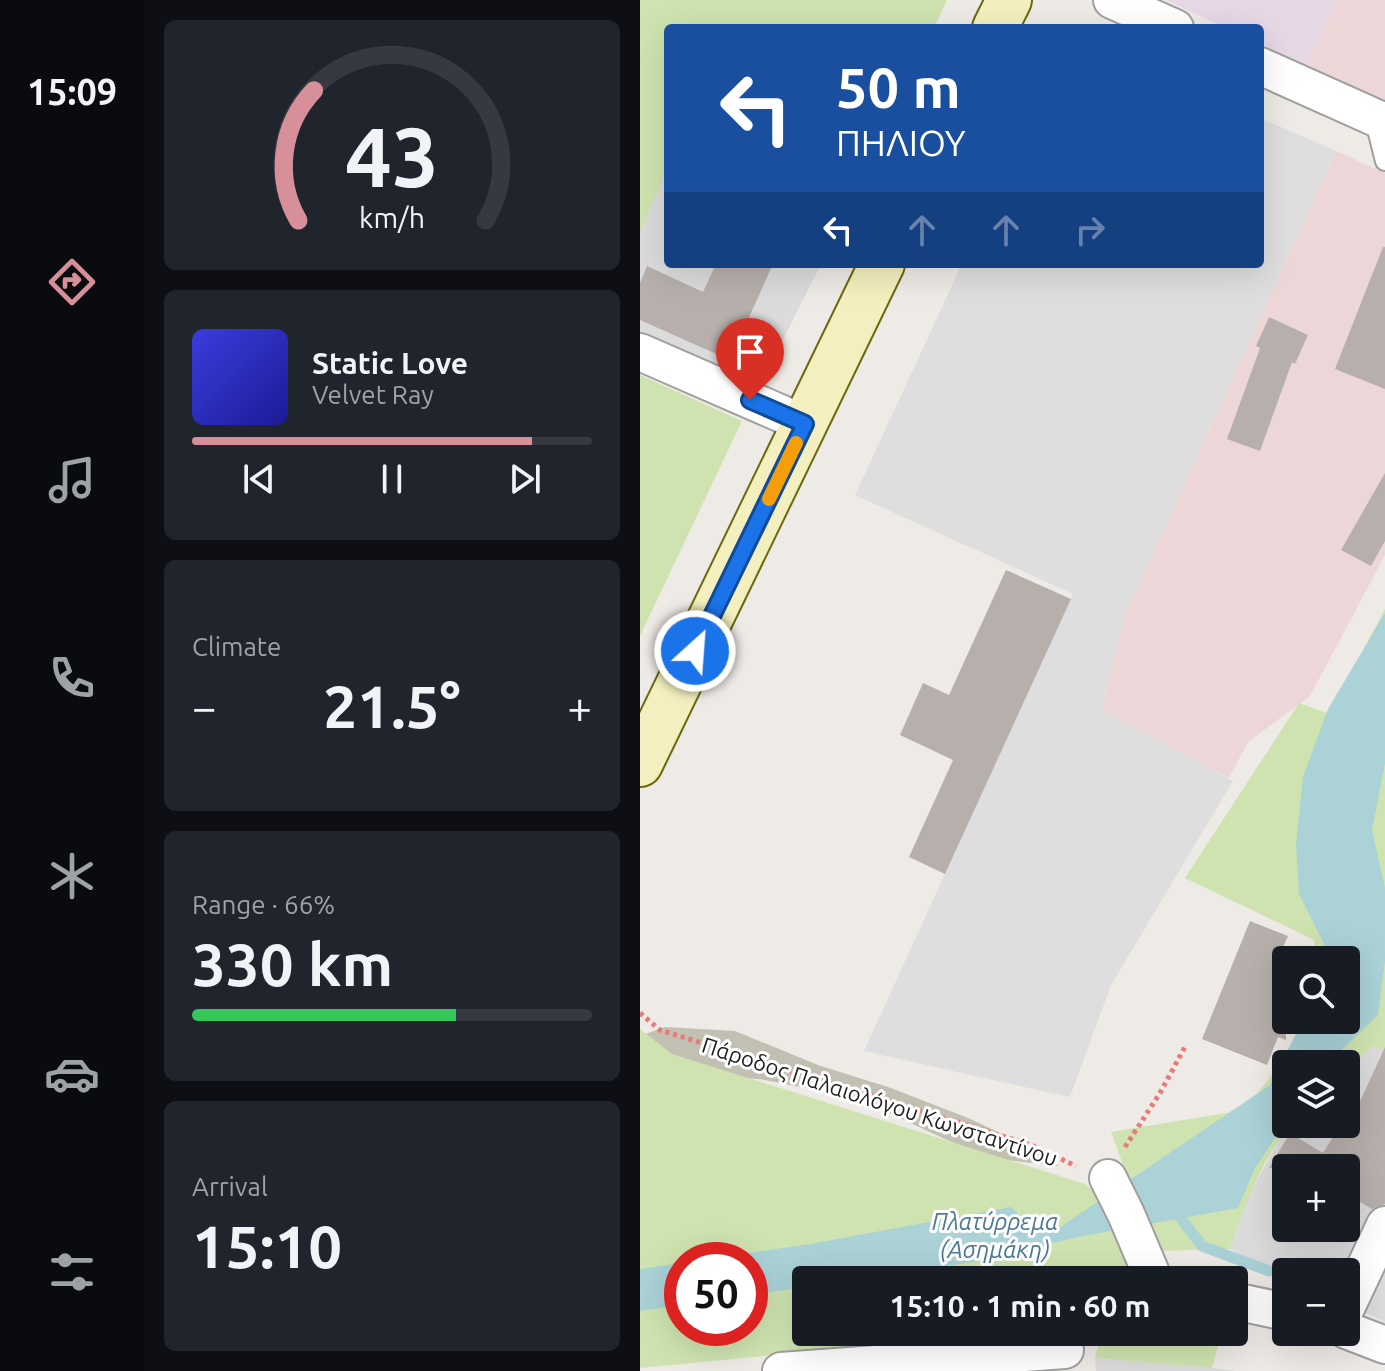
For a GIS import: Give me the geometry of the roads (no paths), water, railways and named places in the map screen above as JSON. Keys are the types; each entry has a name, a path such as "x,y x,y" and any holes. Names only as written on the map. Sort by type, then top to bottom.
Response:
{"main road":[{"path":"997,24 1009,0"},
{"path":"640,764 880,268"}],"street":[{"path":"1114,0 1166,24"},
{"path":"1264,68 1380,119"},
{"path":"640,352 805,424"},
{"path":"1108,1178 1148,1266"},
{"path":"1360,1278 1385,1225"},
{"path":"1248,1304 1272,1309"},
{"path":"1360,1335 1385,1345"},
{"path":"781,1371 1067,1351"}],"lane":[{"path":"1380,119 1385,161"}],"water":[{"path":"1385,613 1385,763 1372,830 1385,888 1385,961 1378,1015 1360,1032 1360,946 1325,946 1299,894 1296,845 1303,777 1328,709"},
{"path":"1296,1034 1358,1034 1342,1050 1288,1050"},
{"name":"Πλατύρρεμα (Ασημάκη)","path":"1272,1081 1272,1138 1275,1138 1254,1170 1238,1208 1083,1236 1006,1257 946,1266 792,1266 792,1289 768,1292 768,1250 1011,1207 1038,1227 1059,1228"},
{"path":"664,1266 664,1308 640,1311 640,1269"}],"waterway":[{"path":"1173,1208 1202,1246 1269,1271"}]}
